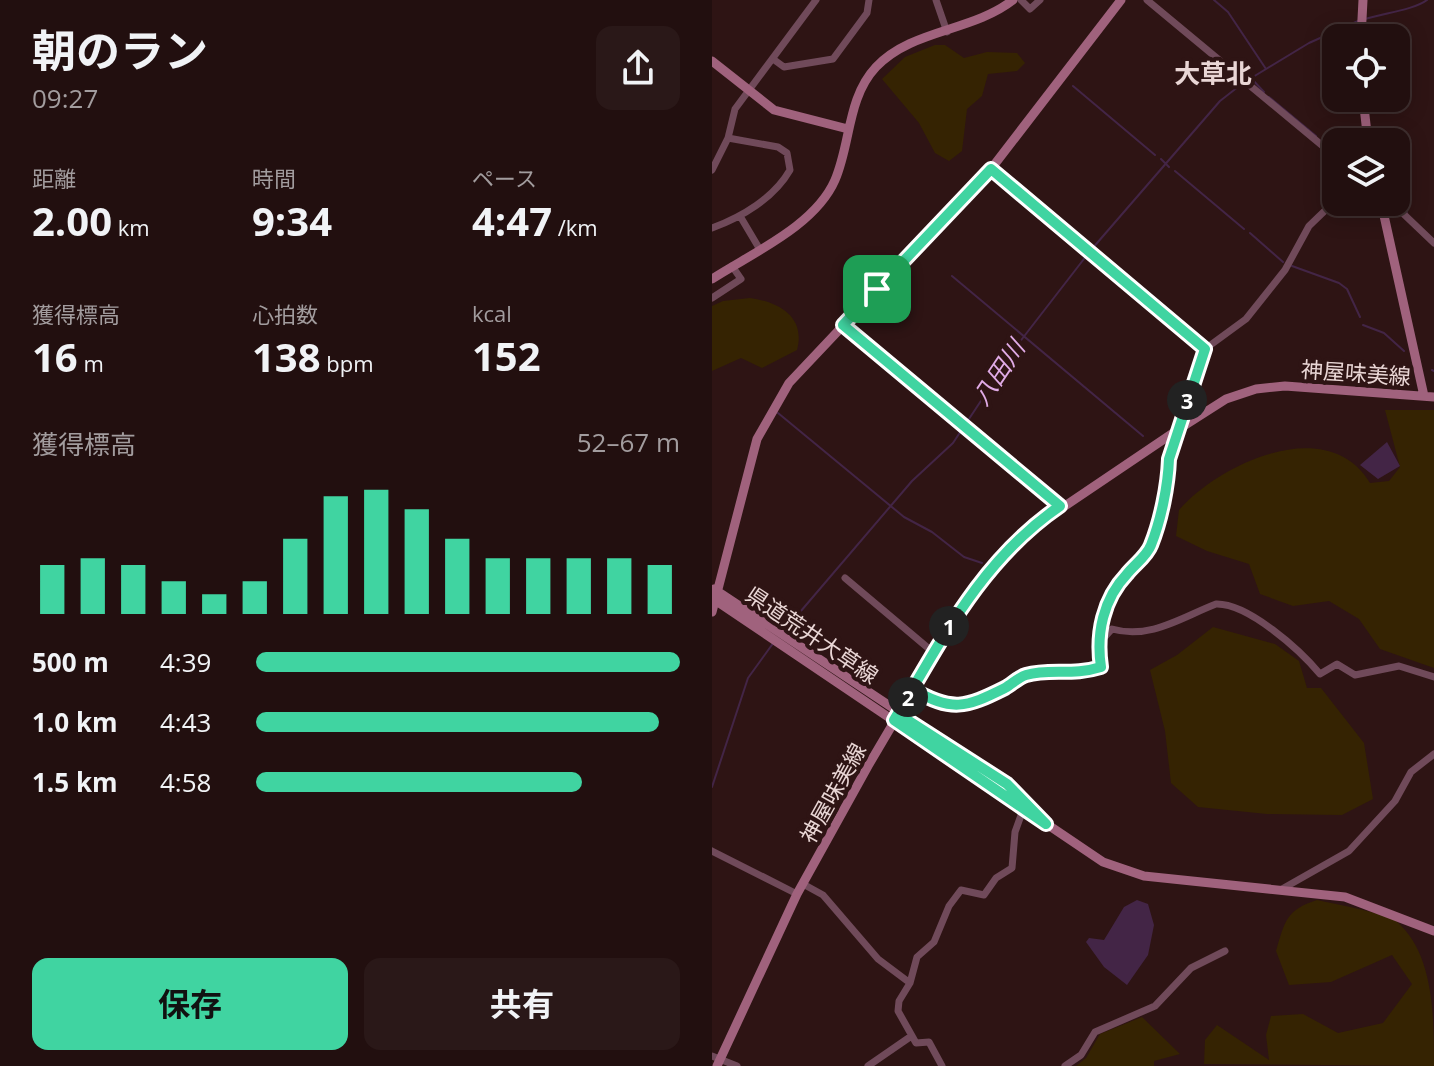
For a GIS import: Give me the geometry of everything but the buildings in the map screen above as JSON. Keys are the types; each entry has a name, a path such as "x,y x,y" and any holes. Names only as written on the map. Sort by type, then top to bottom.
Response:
{"main road":[{"path":"712,279 806,217 822,200 834,183 860,89 877,67 903,47 985,18 1013,0"},
{"path":"712,612 751,459 764,422 789,383 991,169 1121,0"},
{"path":"1361,24 1363,3"},
{"path":"712,61 749,92 782,113 848,129"},
{"path":"1384,216 1429,396"},
{"name":"神屋味美線","path":"716,1060 797,894 912,689 991,566 1016,539 1060,506 1226,399 1256,389 1285,386 1429,396"},
{"name":"県道荒井大草線","path":"714,595 896,717 1046,824 1122,871 1345,897 1434,931"},
{"name":"県道荒井大草線","path":"896,717 1007,784 1046,824"}],"street":[{"path":"712,170 716,156 728,138 732,115 816,0"},
{"path":"773,59 784,67 833,59 867,13 869,0"},
{"path":"936,0 947,32"},
{"path":"1021,0 1030,9 1040,0"},
{"path":"1147,0 1322,145"},
{"path":"712,216 715,227 740,216 784,182 790,170 790,160 778,147 728,138"},
{"path":"991,169 1205,349"},
{"path":"912,689 935,703 959,707 1007,687 1025,675 1078,674 1101,667 1099,638 1104,612 1119,582 1150,548 1179,429 1205,349 1246,319 1285,270 1309,226 1322,213"},
{"path":"740,216 759,248"},
{"path":"1406,216 1434,243"},
{"path":"712,298 741,279 732,266"},
{"path":"843,325 1060,506"},
{"path":"845,578 934,653"},
{"path":"1099,638 1103,639 1112,629 1127,633 1151,630 1216,604 1226,604 1256,619 1307,659 1320,674 1337,664 1355,675 1399,666 1434,677"},
{"path":"1282,889 1349,851 1395,801 1411,772 1434,754"},
{"path":"942,1066 929,1042 916,1043 910,1037 897,1006 910,983 917,957 934,942 949,906 961,890 984,895 996,878 1012,868 1015,832 1024,807"},
{"path":"712,851 797,894"},
{"path":"803,884 823,895 878,959 910,983"},
{"path":"1065,1066 1081,1055 1095,1032 1155,1006 1191,968 1225,951"},
{"path":"868,1066 910,1037"},
{"path":"716,1060 737,1066"}],"shaded area":[{"path":"935,45 945,45 964,58 987,52 1017,53 1025,63 1017,71 988,74 982,96 967,109 962,151 949,161 935,153 919,123 882,79 905,57"},
{"path":"750,298 771,303 788,313 798,329 797,350 762,368 741,358 712,371 712,306 723,301"},
{"path":"1385,410 1434,410 1434,668 1380,649 1359,619 1329,601 1293,606 1260,594 1249,564 1207,551 1176,536 1179,510 1197,492 1246,462 1274,453 1302,448 1328,451 1351,462 1370,483 1389,481 1400,467"},
{"path":"1387,442 1400,466 1378,479 1360,465"},
{"path":"1213,627 1275,644 1299,661 1307,688 1321,688 1364,743 1373,799 1342,815 1267,814 1198,807 1171,783 1165,731 1150,670 1177,655"},
{"path":"1137,900 1148,904 1154,925 1148,955 1127,985 1104,967 1086,942 1089,938 1104,940 1124,907"},
{"path":"1317,900 1390,918 1409,934 1425,968 1429,987 1434,1066 1204,1064 1205,1040 1217,1025 1269,1060 1266,1035 1271,1016 1303,1014 1338,1033 1383,1023 1412,984 1392,955 1331,982 1289,985 1276,951 1282,932 1293,913"},
{"path":"1142,1017 1180,1054 1154,1061 1154,1066 1076,1066 1086,1058 1100,1034"}],"waterway":[{"path":"1214,0 1228,12 1266,69"},
{"path":"1365,19 1406,9 1427,0"},
{"path":"1248,80 1309,43 1358,21"},
{"path":"1251,78 1264,92"},
{"name":"八田川","path":"1091,250 1220,101 1243,83"},
{"path":"1073,86 1155,155"},
{"path":"1269,97 1316,136"},
{"name":"八田川","path":"1161,159 1169,167"},
{"path":"1175,171 1244,229"},
{"path":"1250,233 1283,262"},
{"name":"八田川","path":"783,632 912,481 953,443 1022,339 1087,255"},
{"path":"1292,266 1339,283 1347,289 1360,317"},
{"path":"952,276 1143,436"},
{"path":"1363,325 1384,333 1404,351"},
{"path":"778,413 904,517 932,532 964,557 982,563"},
{"name":"八田川","path":"712,787 748,678 774,642"}],"district":[{"name":"大草北","path":"1213,74"}],"route":[{"path":"991,169 1205,349 1169,459 1168,478 1150,548 1119,582 1104,612 1099,638 1101,667 1078,674 1025,675 1007,687 959,707 935,703 912,689 898,714 1007,784 1046,824 1001,790 894,720 953,618 973,588 1016,539 1060,506 843,325 877,289 991,169"}]}
